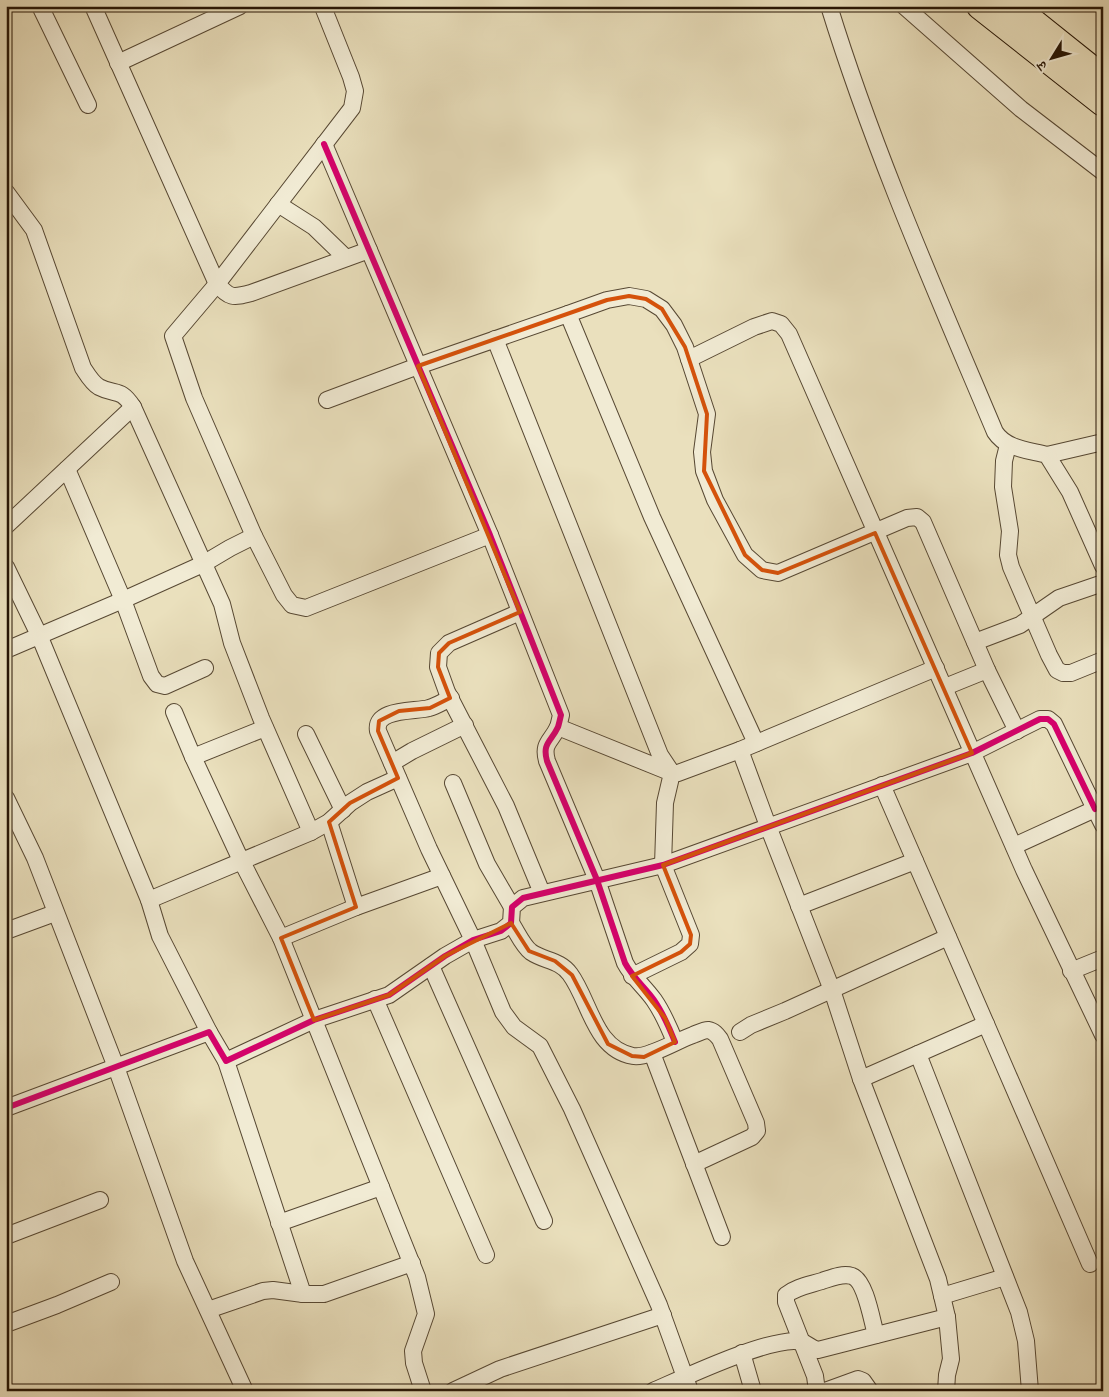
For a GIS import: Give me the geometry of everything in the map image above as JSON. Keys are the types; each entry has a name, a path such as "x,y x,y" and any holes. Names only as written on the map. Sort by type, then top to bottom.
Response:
{"highway":[{"path":"980,6 1103,103"},
{"path":"1012,6 1103,78"}],"street":[{"path":"40,6 88,105"},
{"path":"93,6 217,284 228,295 235,297 250,293 368,250"},
{"path":"118,63 240,6"},
{"path":"829,6 861,104 927,270 1000,440 1008,445 1047,455 1103,442"},
{"path":"904,6 1021,110 1103,172"},
{"path":"323,7 351,77 354,91 352,108 217,284 173,336 194,398 254,536 284,595 292,605 306,608 490,535"},
{"path":"324,144 490,535 561,715 558,727 548,741 544,751 547,761 597,880 626,963 632,976 653,998 666,1018 675,1042"},
{"path":"6,192 25,217 37,238 83,368 98,387 121,393 127,397 134,407 222,604 232,643 265,728 311,832"},
{"path":"278,204 314,227 346,258"},
{"path":"326,400 607,300 629,296 646,299 662,309 674,325 689,359 707,414 702,452 704,471 716,500 745,555 762,570 778,573 908,518 917,517 924,522 987,670 1017,731"},
{"path":"568,314 652,517 756,743"},
{"path":"689,359 754,327 772,321 781,324 789,334 875,533 945,687 972,753 1071,971 1103,1035"},
{"path":"495,339 660,755 672,773 665,803 663,865 691,934 690,944 681,952 632,976"},
{"path":"6,526 134,407"},
{"path":"1008,445 1004,461 1003,486 1010,531 1008,556 1032,617 1057,670 1062,673 1071,673 1103,660"},
{"path":"1047,455 1070,492 1103,566"},
{"path":"67,469 123,600 151,676 157,684 164,686 205,668"},
{"path":"6,650 203,564 254,536"},
{"path":"6,567 39,635 149,900 160,936 226,1061 303,1294"},
{"path":"975,642 1020,625 1059,598 1103,583"},
{"path":"520,612 449,643 439,653 438,667 451,698 506,806 542,893"},
{"path":"558,727 672,773 678,773 740,750 936,668"},
{"path":"945,687 987,670"},
{"path":"451,698 430,708 415,711 399,711 380,721 377,726 378,731 442,876 473,940 503,1012 514,1027 540,1046 548,1059 663,1315 688,1384"},
{"path":"174,712 193,757 281,938 412,1263 426,1314 412,1351 423,1391"},
{"path":"512,906 523,898 663,865 972,753 1040,719 1048,718 1054,724 1103,824"},
{"path":"149,900 311,832 330,822 395,771 412,751 465,725"},
{"path":"193,757 265,728"},
{"path":"306,734 343,810"},
{"path":"740,750 832,990 861,1079 891,1153 938,1280 947,1317 951,1359 946,1391"},
{"path":"453,783 487,864 512,906 511,924 529,951 555,961 572,975 590,1013 608,1044 632,1056 644,1057 675,1042 708,1030 714,1032 720,1039 756,1123 757,1131 752,1137 694,1164"},
{"path":"882,785 1090,1264"},
{"path":"6,798 35,858 116,1067 185,1261 208,1310 240,1389"},
{"path":"1014,846 1095,809"},
{"path":"330,822 356,907"},
{"path":"799,906 915,861"},
{"path":"281,938 356,907 442,876"},
{"path":"6,930 55,913"},
{"path":"226,1061 314,1020 389,995 473,940 501,931 511,924"},
{"path":"740,1032 757,1022 948,937"},
{"path":"1071,971 1103,958"},
{"path":"431,966 544,1222"},
{"path":"375,999 486,1255"},
{"path":"861,1079 986,1024"},
{"path":"6,1108 209,1032"},
{"path":"652,1053 722,1237"},
{"path":"918,1054 1018,1312 1026,1341 1030,1391"},
{"path":"280,1223 381,1187"},
{"path":"6,1236 100,1200"},
{"path":"208,1310 263,1291 324,1294 412,1263"},
{"path":"817,1391 815,1376 786,1302 786,1295 793,1290 843,1275 853,1276 864,1289 876,1335"},
{"path":"942,1296 1004,1277"},
{"path":"6,1324 111,1282"},
{"path":"453,1391 500,1368 663,1315"},
{"path":"653,1391 688,1384 742,1353 786,1341 802,1342 812,1349 818,1350 947,1317"},
{"path":"742,1353 752,1391"},
{"path":"825,1391 858,1379 863,1381 870,1391"}],"highlighted area":[{"path":"629,296 646,299 662,309 685,347 707,414 704,471 745,555 762,570 778,573 875,533 972,753 663,865 691,935 690,944 681,952 632,976 665,1018 675,1042 644,1057 632,1056 608,1044 572,975 555,961 529,951 511,923 445,956 389,995 314,1020 281,938 356,907 329,822 350,803 398,778 378,731 379,721 399,711 430,708 450,698 438,667 439,653 449,643 520,612 418,366 607,300"}],"cycle path":[{"path":"324,144 490,535 561,715 558,727 546,746 547,761 597,880 625,963 657,1005 666,1020 675,1042"},
{"path":"6,1108 209,1032 226,1061 314,1020 389,995 445,956 473,940 501,931 511,923 512,907 523,898 663,865 972,753 1040,719 1048,719 1054,724 1095,809"}]}
